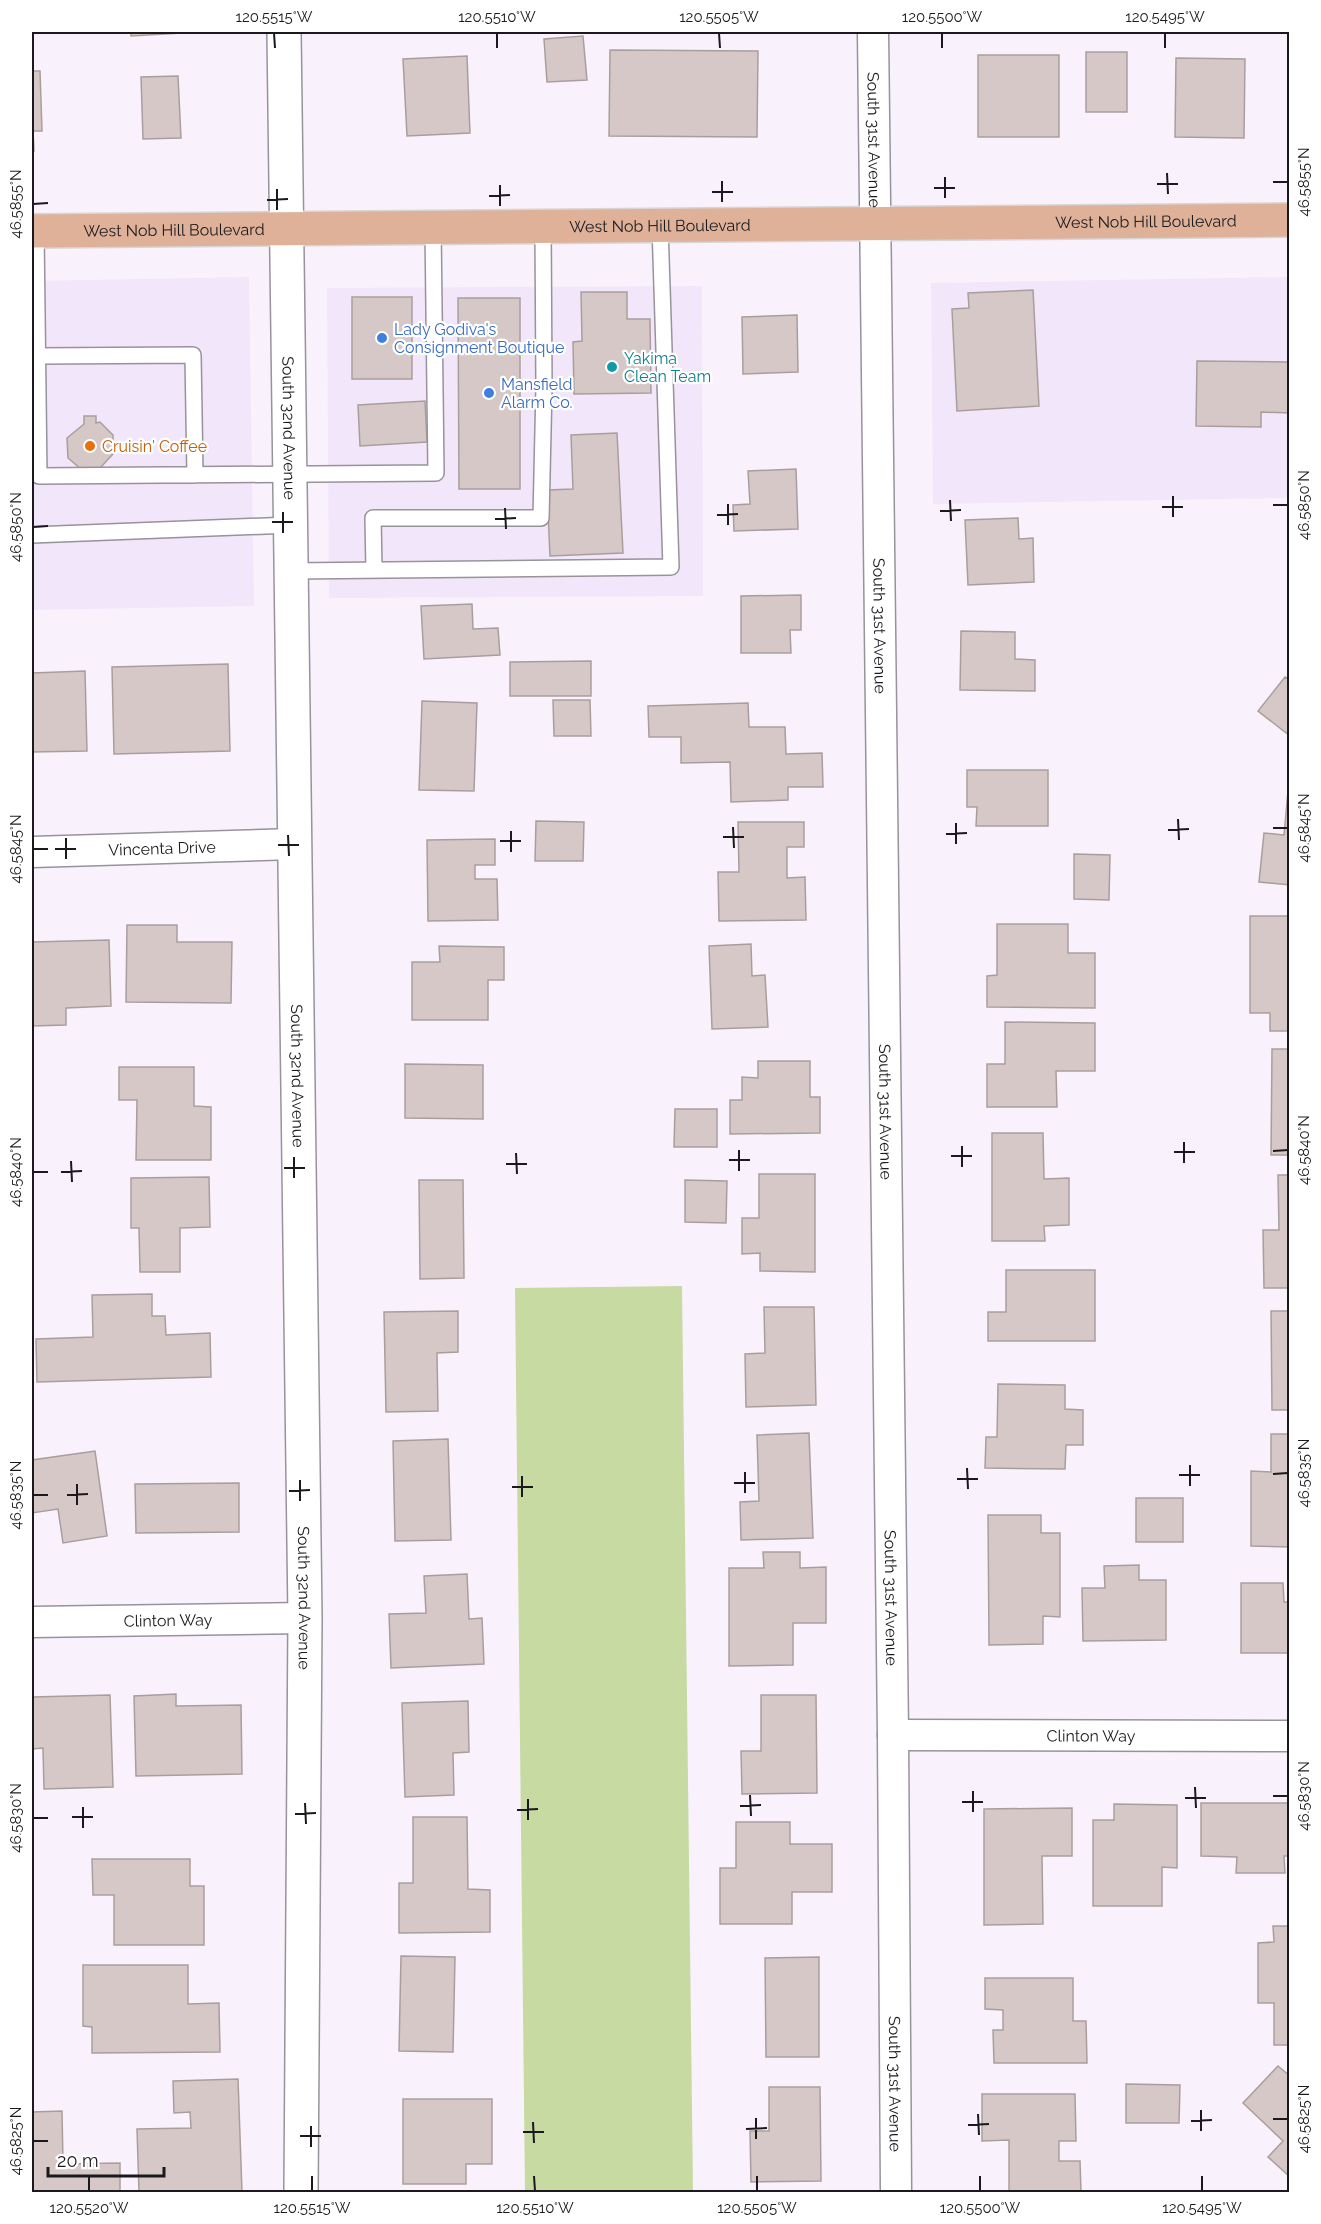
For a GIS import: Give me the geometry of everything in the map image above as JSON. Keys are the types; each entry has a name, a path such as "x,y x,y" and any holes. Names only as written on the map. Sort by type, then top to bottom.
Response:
{"main road":[{"name":"West Nob Hill Boulevard","path":"34,231 1290,220"}],"street":[{"name":"South 32nd Avenue","path":"284,32 305,1618 301,2193"},
{"name":"South 31st Avenue","path":"873,32 893,1735 896,2193"},
{"name":"Vincenta Drive","path":"32,852 294,844"},
{"name":"Clinton Way","path":"32,1622 305,1618"},
{"name":"Clinton Way","path":"893,1735 1290,1736"}],"lane":[{"path":"374,570 373,518 540,518 544,387 543,226"},
{"path":"291,571 671,567 660,226"},
{"path":"34,231 39,476 289,475 436,473 433,227"},
{"path":"38,356 193,355 195,475"},
{"path":"32,535 290,525"}],"shaded area":[{"path":"249,277 254,606 32,610 32,281"},
{"path":"1289,277 1289,498 933,504 931,283"},
{"path":"702,286 703,596 329,598 327,288"}],"green space":[{"path":"682,1286 693,2192 525,2192 515,1288"}],"building":[{"path":"131,32 200,32 131,36"},
{"path":"583,36 587,80 547,82 544,39"},
{"path":"610,50 758,51 757,137 609,136"},
{"path":"1086,52 1127,52 1127,112 1086,112"},
{"path":"978,55 1059,55 1059,137 978,137"},
{"path":"467,56 470,133 407,136 403,59"},
{"path":"1176,58 1245,59 1244,138 1175,137"},
{"path":"32,71 40,71 42,131 33,131 34,151 32,151"},
{"path":"178,76 181,138 143,139 141,77"},
{"path":"1033,290 1039,406 957,411 952,309 969,308 968,293"},
{"name":"Yakima Clean Team","path":"581,292 627,292 627,319 650,319 651,393 574,394 573,342 582,341"},
{"name":"Lady Godiva's Consignment Boutique","path":"352,297 412,297 412,379 352,379"},
{"name":"Mansfield Alarm Co.","path":"458,298 520,298 520,489 459,489"},
{"path":"797,315 798,372 743,374 742,317"},
{"path":"1197,361 1290,362 1290,413 1261,412 1261,427 1196,426"},
{"path":"425,401 427,442 360,446 358,405"},
{"name":"Cruisin' Coffee","path":"84,416 96,416 96,423 100,422 113,435 113,454 100,468 82,470 68,458 67,438 84,424"},
{"path":"617,433 623,553 550,556 547,490 573,489 571,435"},
{"path":"796,469 798,529 734,531 733,505 750,504 748,471"},
{"path":"1018,518 1019,539 1033,538 1034,582 968,585 965,520"},
{"path":"801,595 801,630 790,630 791,653 741,653 741,596"},
{"path":"472,604 473,629 498,628 500,655 424,659 421,606"},
{"path":"961,631 1015,632 1015,659 1035,660 1035,691 960,690"},
{"path":"591,661 591,696 510,696 510,662"},
{"path":"228,664 230,751 114,754 112,667"},
{"path":"85,671 87,751 32,752 32,673"},
{"path":"1285,677 1290,680 1290,736 1258,711"},
{"path":"553,700 590,700 591,736 554,736"},
{"path":"422,701 477,703 474,791 419,790"},
{"path":"748,703 749,727 785,727 786,754 822,753 823,787 788,787 788,800 731,802 730,762 681,763 681,737 649,737 648,706"},
{"path":"967,770 1048,770 1048,826 976,826 977,807 967,807"},
{"path":"1288,791 1290,885 1259,882 1264,833 1284,835"},
{"path":"536,821 584,822 583,861 535,861"},
{"path":"738,822 804,822 804,847 787,847 787,878 805,877 806,920 719,921 718,872 739,872"},
{"path":"495,839 495,865 475,865 475,879 497,879 498,920 428,921 427,840"},
{"path":"1074,854 1110,855 1109,900 1074,899"},
{"path":"1250,916 1290,916 1290,1031 1270,1031 1270,1013 1250,1013"},
{"path":"997,924 1068,924 1068,953 1095,953 1095,1008 987,1007 987,976 997,975"},
{"path":"127,925 177,925 177,942 232,942 231,1003 126,1002"},
{"path":"109,940 111,1006 66,1008 66,1025 32,1026 32,942"},
{"path":"751,944 752,976 765,975 768,1027 712,1029 709,946"},
{"path":"439,946 504,947 504,980 488,980 488,1020 412,1020 412,962 440,962"},
{"path":"1005,1022 1095,1023 1095,1071 1056,1071 1057,1107 987,1107 987,1064 1005,1064"},
{"path":"1272,1049 1290,1049 1290,1155 1271,1155"},
{"path":"758,1061 810,1061 810,1097 820,1097 820,1133 730,1134 730,1100 742,1100 742,1077 758,1078"},
{"path":"405,1064 483,1065 483,1119 405,1118"},
{"path":"119,1067 194,1067 194,1106 211,1107 211,1160 136,1160 137,1100 119,1100"},
{"path":"675,1109 717,1109 717,1147 674,1147"},
{"path":"992,1133 1043,1133 1044,1179 1069,1178 1069,1225 1044,1226 1045,1241 992,1241"},
{"path":"759,1174 815,1174 815,1272 760,1271 760,1253 742,1254 742,1218 759,1218"},
{"path":"1278,1175 1290,1175 1290,1288 1264,1288 1263,1230 1279,1230"},
{"path":"209,1177 210,1227 180,1228 180,1272 140,1272 139,1228 131,1228 131,1178"},
{"path":"419,1180 463,1180 464,1278 420,1279"},
{"path":"685,1180 727,1181 726,1223 685,1222"},
{"path":"1006,1270 1095,1270 1095,1341 988,1341 988,1312 1006,1312"},
{"path":"152,1294 152,1316 165,1316 166,1335 210,1333 211,1377 37,1382 36,1339 93,1337 92,1295"},
{"path":"764,1307 814,1307 816,1405 746,1407 745,1354 765,1353"},
{"path":"458,1311 458,1352 437,1353 438,1411 386,1412 384,1312"},
{"path":"1271,1311 1290,1311 1290,1410 1272,1410"},
{"path":"998,1384 1065,1385 1065,1409 1083,1410 1083,1445 1066,1445 1065,1469 985,1468 986,1437 997,1437"},
{"path":"809,1433 813,1538 741,1540 740,1502 759,1501 757,1435"},
{"path":"1271,1434 1290,1434 1290,1547 1251,1546 1251,1471 1271,1472"},
{"path":"448,1439 451,1540 395,1541 393,1441"},
{"path":"95,1451 107,1536 63,1543 58,1509 32,1513 32,1460"},
{"path":"239,1483 239,1532 136,1533 135,1484"},
{"path":"1136,1498 1183,1498 1183,1542 1136,1542"},
{"path":"988,1515 1041,1515 1041,1533 1060,1533 1060,1617 1043,1616 1043,1644 989,1645"},
{"path":"763,1552 800,1552 800,1568 826,1567 826,1623 793,1623 793,1665 729,1666 729,1568 764,1568"},
{"path":"1139,1565 1139,1580 1166,1580 1166,1640 1083,1641 1082,1588 1105,1588 1104,1566"},
{"path":"467,1574 469,1619 482,1618 484,1664 391,1668 389,1614 426,1613 424,1576"},
{"path":"1241,1583 1283,1583 1284,1602 1290,1602 1290,1653 1241,1653"},
{"path":"176,1694 176,1706 241,1705 242,1774 136,1776 134,1696"},
{"path":"110,1695 113,1787 44,1789 43,1748 32,1749 32,1697"},
{"path":"761,1695 816,1695 817,1793 742,1794 741,1751 761,1751"},
{"path":"468,1701 469,1752 453,1753 454,1795 405,1797 402,1703"},
{"path":"1201,1803 1290,1803 1290,1856 1284,1856 1285,1873 1236,1873 1237,1857 1201,1856"},
{"path":"1114,1804 1177,1805 1177,1868 1162,1867 1162,1906 1093,1906 1093,1820 1114,1820"},
{"path":"1072,1808 1072,1856 1042,1856 1043,1924 984,1925 984,1809"},
{"path":"413,1817 467,1817 468,1889 490,1890 490,1932 399,1933 399,1883 413,1883"},
{"path":"736,1822 790,1822 790,1844 832,1844 832,1892 792,1892 792,1924 720,1924 720,1868 736,1868"},
{"path":"92,1859 190,1859 190,1886 204,1886 204,1945 114,1945 114,1895 93,1895"},
{"path":"1273,1926 1290,1926 1290,2045 1274,2045 1274,2003 1258,2003 1258,1943 1274,1942"},
{"path":"401,1956 455,1957 453,2052 399,2051"},
{"path":"819,1957 819,2057 766,2057 765,1958"},
{"path":"83,1965 188,1965 188,2004 219,2003 220,2052 92,2053 92,2027 83,2026"},
{"path":"985,1978 1073,1978 1073,2021 1086,2021 1087,2063 994,2063 993,2030 1003,2030 1003,2010 985,2009"},
{"path":"1278,2066 1290,2076 1290,2177 1268,2157 1283,2141 1243,2103"},
{"path":"238,2079 242,2192 139,2192 137,2129 191,2128 190,2112 174,2113 173,2081"},
{"path":"1126,2084 1180,2085 1179,2123 1126,2123"},
{"path":"769,2087 820,2087 821,2181 751,2182 750,2131 769,2131"},
{"path":"982,2094 1075,2094 1076,2141 1059,2141 1059,2161 1080,2161 1081,2192 1009,2192 1009,2140 982,2141"},
{"path":"403,2099 492,2099 492,2164 466,2164 466,2184 403,2184"},
{"path":"62,2111 63,2164 120,2163 120,2192 32,2192 32,2112"}],"place":[{"name":"Lady Godiva's Consignment Boutique","path":"382,338"},
{"name":"Yakima Clean Team","path":"612,367"},
{"name":"Mansfield Alarm Co.","path":"489,393"},
{"name":"Cruisin' Coffee","path":"90,446"}]}
